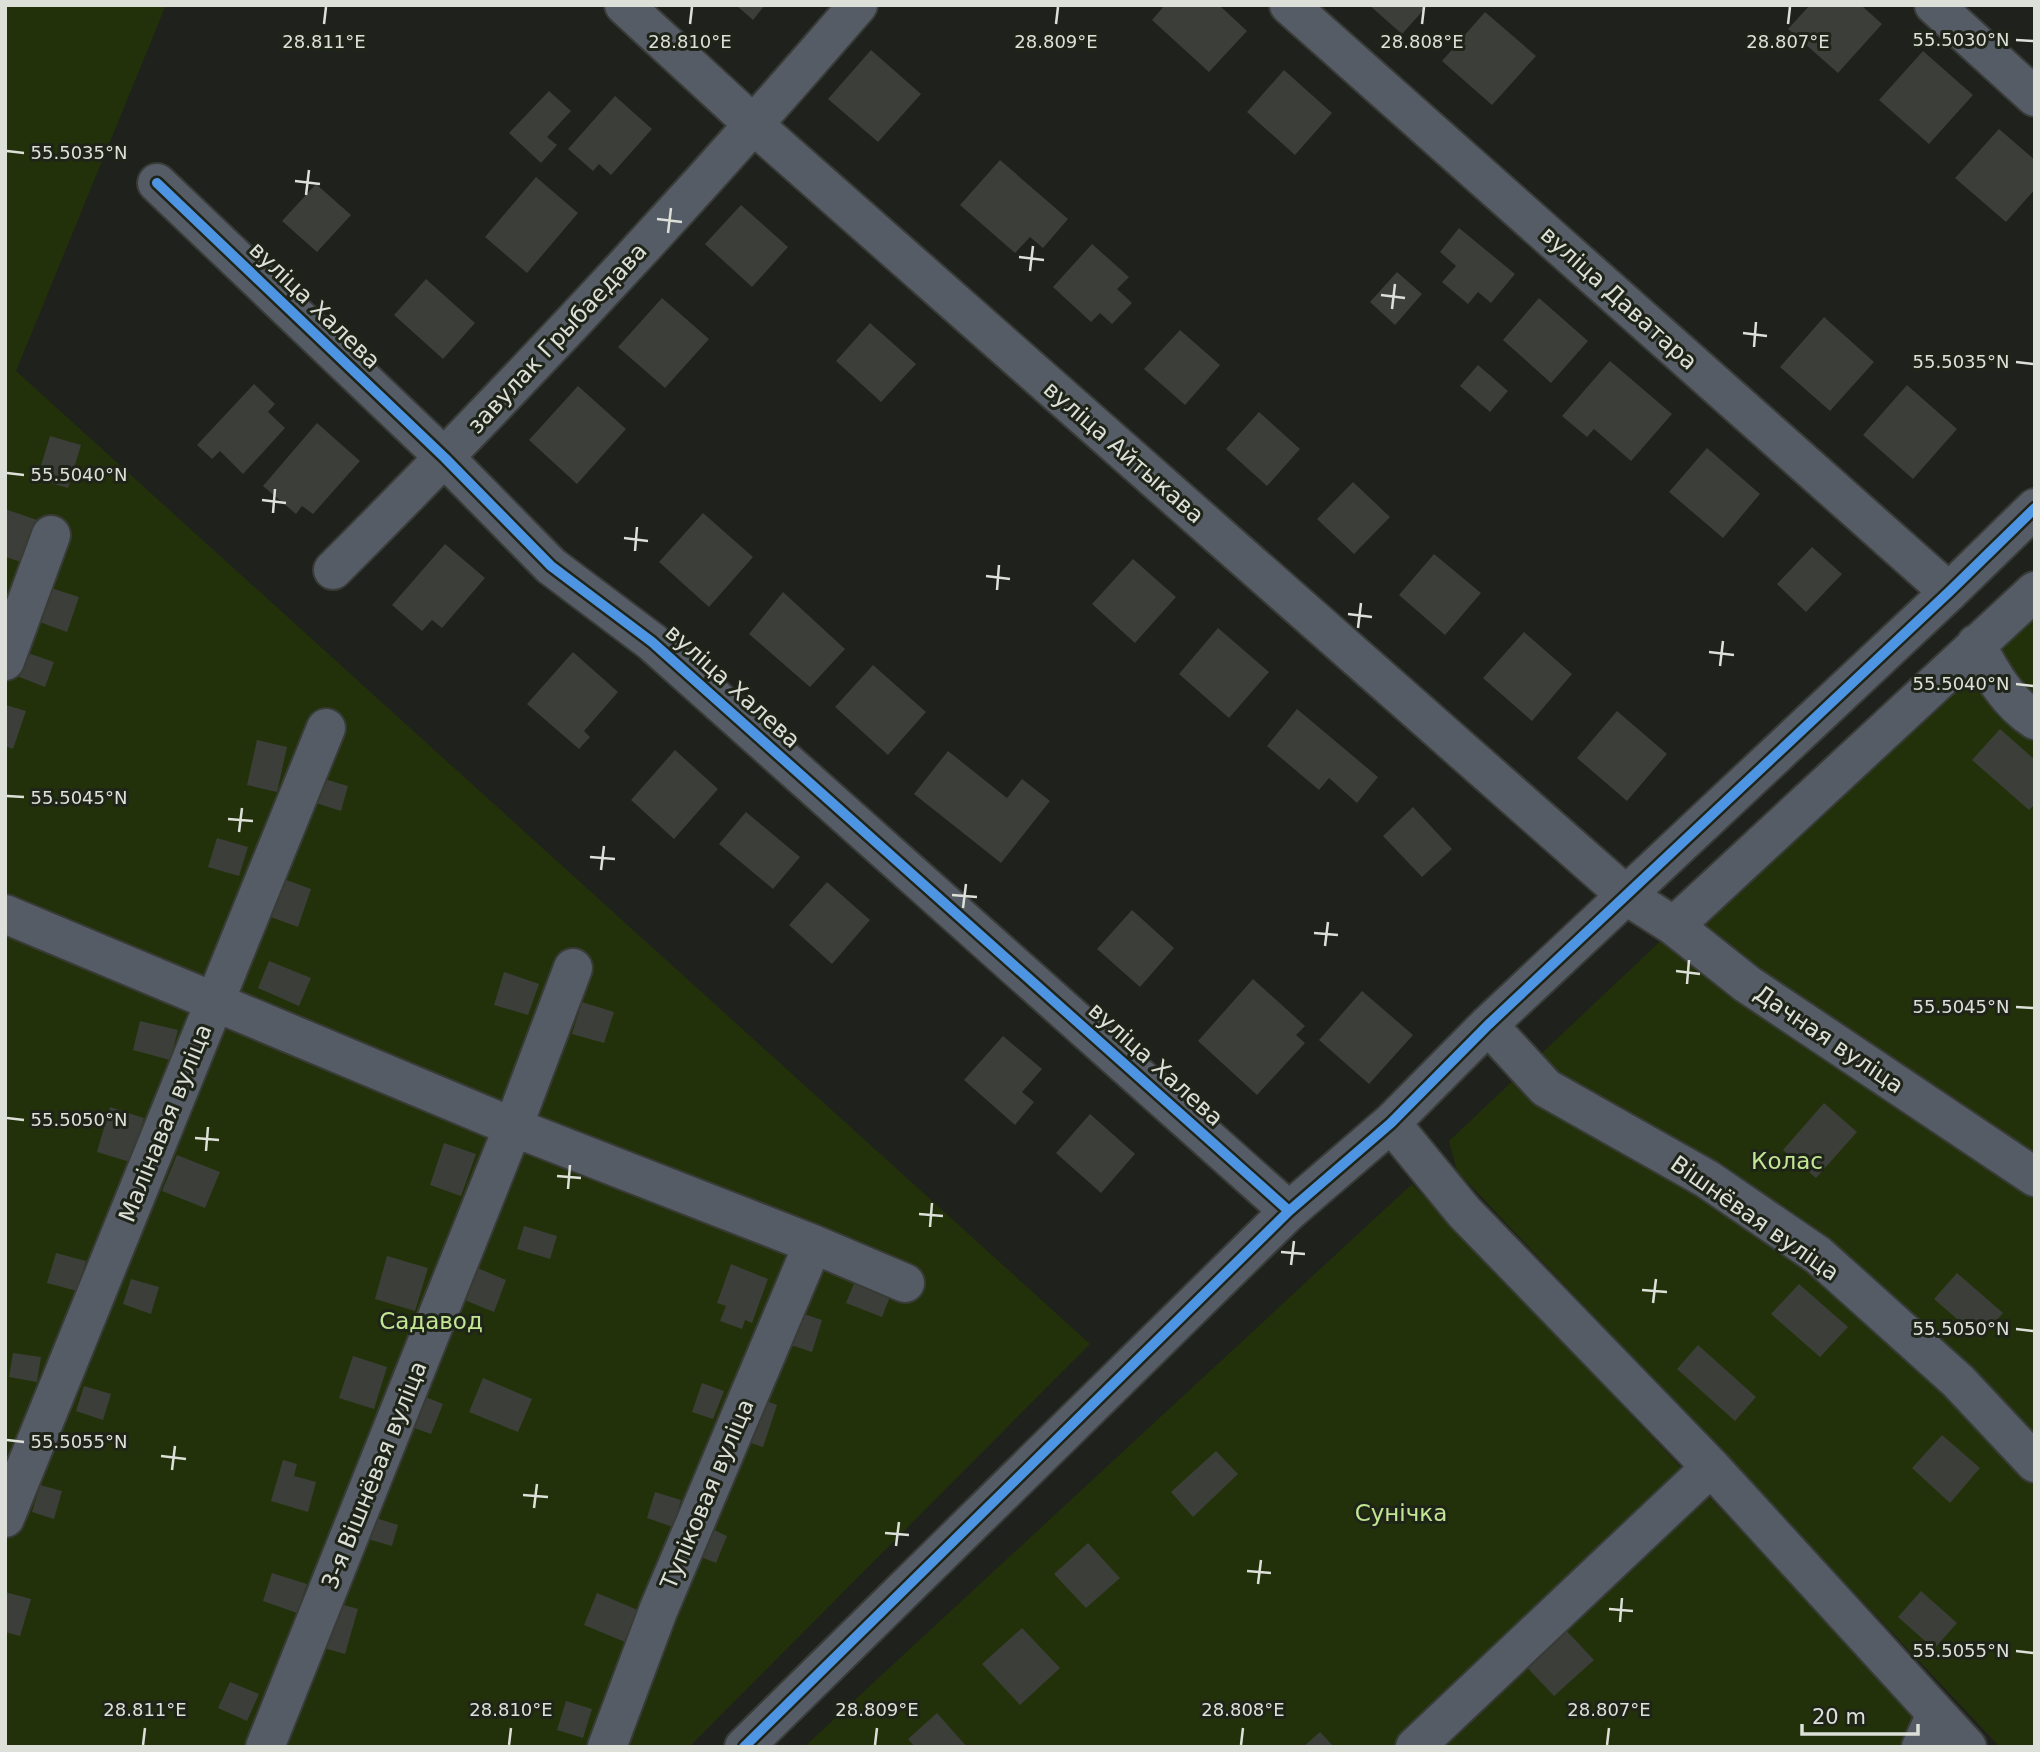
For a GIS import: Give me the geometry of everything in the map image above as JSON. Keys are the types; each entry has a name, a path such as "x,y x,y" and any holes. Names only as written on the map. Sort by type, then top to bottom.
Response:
{"street":[{"name":"вуліца Айтыкава","path":"624,5 754,125 1628,896"},
{"name":"завулак Грыбаедава","path":"333,570 445,458 754,125 858,5"},
{"name":"вуліца Даватара","path":"1289,5 1949,592"},
{"path":"1934,5 2035,96"},
{"name":"вуліца Халева","path":"157,183 445,458 551,566 652,642 1289,1211"},
{"path":"744,1747 1289,1211 1391,1123 1488,1025 1628,896 2035,508"},
{"path":"5,661 51,535"},
{"path":"1674,926 2035,591"},
{"path":"1976,644 1995,681 2035,720"},
{"name":"Малінавая вуліца","path":"5,1518 326,728"},
{"name":"Дачная вуліца","path":"1628,896 1674,926 1747,984 2035,1177"},
{"path":"5,914 513,1127 813,1244 905,1283"},
{"name":"3-я Вішнёвая вуліца","path":"265,1747 513,1127 573,968"},
{"name":"Вішнёвая вуліца","path":"1488,1025 1546,1088 1707,1179 1818,1255 1958,1381 2035,1463"},
{"path":"1391,1123 1464,1212 1711,1467 1929,1730 1968,1747"},
{"name":"Тупіковая вуліца","path":"607,1747 658,1611 813,1244"},
{"path":"1415,1747 1711,1467"}],"green space":[{"name":"Садавод","path":"5,5 166,5 16,371 1090,1344 689,1747 5,1747"},
{"name":"Колас","path":"2035,577 2035,1747 2000,1747 1457,1171 1449,1141 1688,915"},
{"name":"Сунічка","path":"1412,1184 1946,1747 804,1747"}],"building":[{"path":"736,5 765,5 753,20"},
{"path":"1165,5 1219,5 1247,31 1209,72 1152,20"},
{"path":"1369,5 1428,5 1402,34"},
{"path":"1810,5 1861,5 1882,24 1838,73 1788,29"},
{"path":"1485,12 1536,56 1492,105 1442,61"},
{"path":"871,50 921,94 878,142 828,99"},
{"path":"1923,51 1973,95 1929,144 1879,100"},
{"path":"1284,70 1332,113 1295,155 1247,112"},
{"path":"549,91 571,111 547,137 557,145 541,163 509,133"},
{"path":"615,96 652,129 611,175 599,164 593,171 568,149"},
{"path":"1999,129 2035,160 2035,189 2006,222 1955,178"},
{"path":"1000,160 1068,219 1043,248 1030,237 1015,253 960,205"},
{"path":"536,177 578,213 527,273 485,237"},
{"path":"316,184 351,215 317,252 282,221"},
{"path":"741,205 788,247 752,287 705,244"},
{"path":"1459,228 1515,274 1491,303 1478,292 1468,304 1442,282 1456,266 1440,252"},
{"path":"1092,244 1129,277 1117,289 1132,303 1112,324 1100,313 1091,322 1053,287"},
{"path":"1397,272 1422,294 1395,325 1370,302"},
{"path":"426,279 475,323 443,359 394,315"},
{"path":"662,298 709,339 665,388 618,347"},
{"path":"1539,298 1588,341 1551,383 1503,340"},
{"path":"1824,317 1874,362 1830,411 1780,367"},
{"path":"870,323 916,364 881,402 836,361"},
{"path":"1180,330 1220,365 1185,405 1144,369"},
{"path":"1610,361 1672,414 1631,461 1594,429 1587,437 1562,416"},
{"path":"1478,365 1508,391 1490,412 1460,386"},
{"path":"254,384 275,404 268,412 285,428 243,474 220,451 212,459 197,445"},
{"path":"1907,385 1957,429 1913,479 1863,435"},
{"path":"578,386 626,429 577,484 529,440"},
{"path":"1259,412 1300,449 1267,486 1226,449"},
{"path":"317,423 360,461 313,514 302,506 296,514 263,486"},
{"path":"50,436 81,445 68,488 37,479"},
{"path":"1707,448 1760,494 1723,538 1669,492"},
{"path":"1353,482 1390,517 1354,554 1317,519"},
{"path":"5,509 40,521 25,563 5,557"},
{"path":"703,513 753,557 709,607 659,562"},
{"path":"445,544 485,578 442,628 432,620 422,631 392,605"},
{"path":"1812,547 1842,574 1806,612 1777,584"},
{"path":"1434,554 1481,593 1445,635 1399,595"},
{"path":"1133,559 1176,597 1135,643 1092,604"},
{"path":"48,587 79,597 67,632 37,621"},
{"path":"783,592 845,649 810,687 749,634"},
{"path":"1218,628 1269,672 1229,718 1179,674"},
{"path":"1524,632 1572,674 1532,721 1483,678"},
{"path":"25,652 54,662 45,687 17,676"},
{"path":"573,652 618,692 584,731 590,737 579,749 527,704"},
{"path":"873,665 926,712 888,755 835,707"},
{"path":"6,705 26,711 13,749 5,746"},
{"path":"1297,709 1378,777 1357,803 1329,778 1319,790 1267,746"},
{"path":"1617,711 1667,754 1627,801 1577,758"},
{"path":"2000,729 2035,760 2035,804 2029,810 1972,760"},
{"path":"257,740 287,747 277,792 247,785"},
{"path":"675,750 718,789 674,839 631,800"},
{"path":"948,751 1007,798 1022,779 1050,801 1001,863 914,794"},
{"path":"321,778 348,786 341,811 313,802"},
{"path":"1413,807 1452,849 1422,877 1383,836"},
{"path":"746,812 800,857 773,889 719,844"},
{"path":"217,838 248,847 239,876 208,867"},
{"path":"281,878 311,889 298,927 268,916"},
{"path":"827,882 870,920 832,964 789,925"},
{"path":"1132,910 1174,948 1140,987 1097,949"},
{"path":"269,961 311,978 299,1006 258,988"},
{"path":"504,972 539,984 528,1015 494,1005"},
{"path":"1253,979 1305,1026 1296,1035 1305,1043 1257,1095 1198,1041"},
{"path":"1362,991 1413,1035 1369,1084 1319,1040"},
{"path":"582,1002 614,1012 604,1043 572,1034"},
{"path":"140,1021 178,1030 170,1060 133,1050"},
{"path":"1003,1036 1042,1069 1022,1092 1034,1102 1015,1125 964,1080"},
{"path":"1824,1103 1857,1132 1816,1178 1783,1150"},
{"path":"110,1107 144,1118 130,1162 97,1152"},
{"path":"1090,1114 1135,1154 1101,1193 1056,1153"},
{"path":"444,1143 476,1154 461,1196 430,1185"},
{"path":"177,1155 220,1172 205,1208 162,1191"},
{"path":"524,1226 557,1236 550,1259 517,1249"},
{"path":"56,1253 86,1261 77,1291 47,1283"},
{"path":"387,1256 428,1268 415,1311 375,1299"},
{"path":"731,1264 768,1279 752,1323 745,1320 742,1329 720,1321 726,1306 717,1303"},
{"path":"475,1267 506,1280 494,1312 462,1299"},
{"path":"1957,1273 2003,1313 1980,1339 1934,1299"},
{"path":"131,1279 159,1287 151,1314 123,1304"},
{"path":"855,1281 891,1294 882,1317 846,1303"},
{"path":"1799,1284 1848,1327 1820,1357 1771,1314"},
{"path":"795,1311 822,1320 812,1352 785,1343"},
{"path":"1698,1345 1756,1397 1735,1421 1677,1369"},
{"path":"13,1353 41,1357 37,1382 9,1377"},
{"path":"353,1356 387,1367 374,1409 339,1398"},
{"path":"483,1378 532,1399 518,1432 469,1412"},
{"path":"702,1383 724,1391 713,1419 692,1412"},
{"path":"84,1386 111,1394 103,1420 76,1411"},
{"path":"418,1394 443,1404 431,1434 406,1425"},
{"path":"759,1398 777,1405 763,1447 745,1441"},
{"path":"1942,1435 1980,1468 1950,1503 1912,1468"},
{"path":"1216,1451 1238,1474 1193,1517 1171,1492"},
{"path":"283,1460 297,1464 294,1476 316,1482 308,1512 271,1501"},
{"path":"40,1485 62,1491 54,1519 32,1512"},
{"path":"655,1492 681,1500 673,1527 647,1518"},
{"path":"366,1515 398,1525 392,1546 361,1537"},
{"path":"708,1527 727,1536 716,1563 696,1555"},
{"path":"1088,1543 1120,1578 1086,1608 1054,1574"},
{"path":"272,1573 307,1584 297,1613 263,1601"},
{"path":"1921,1591 1957,1623 1934,1649 1898,1617"},
{"path":"5,1592 31,1599 20,1636 5,1632"},
{"path":"597,1593 638,1610 625,1642 584,1625"},
{"path":"330,1601 358,1609 345,1654 317,1646"},
{"path":"1562,1626 1594,1660 1554,1696 1522,1662"},
{"path":"1022,1628 1060,1668 1020,1705 982,1664"},
{"path":"230,1682 259,1694 247,1721 218,1708"},
{"path":"566,1701 592,1709 583,1738 557,1730"},
{"path":"937,1713 967,1747 915,1747 908,1739"},
{"path":"1320,1732 1334,1747 1303,1747"}],"cycle path":[{"path":"157,183 445,458 551,566 652,642 1289,1211"},
{"path":"744,1747 1289,1211 1391,1123 1488,1025 2035,508"}]}
